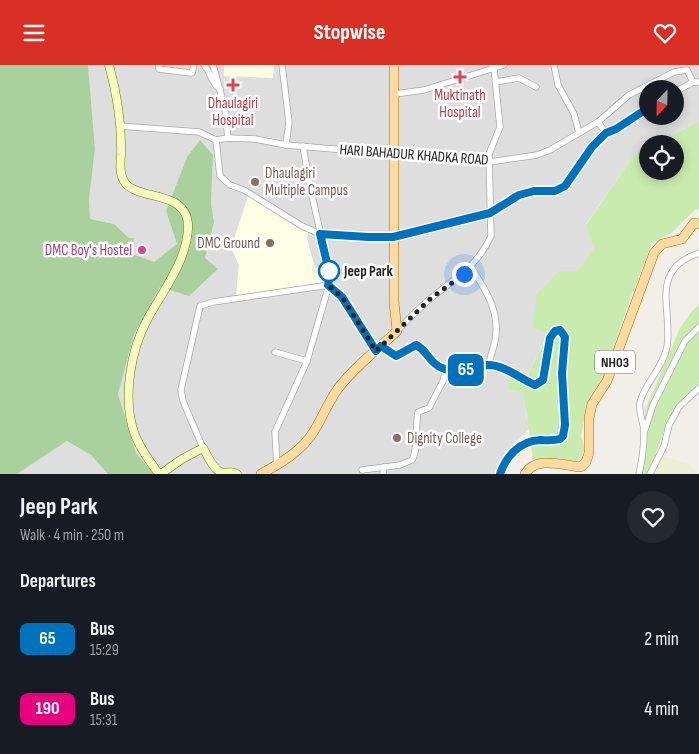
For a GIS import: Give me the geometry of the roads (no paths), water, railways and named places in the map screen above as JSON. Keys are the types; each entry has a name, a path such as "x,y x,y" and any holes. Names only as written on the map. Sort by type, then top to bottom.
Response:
{"main road":[{"path":"109,65 120,126 120,168 124,182 133,188 157,195 174,203 182,209 187,218 188,229 182,253 167,288 147,319 132,359 130,383 132,423 136,437 148,460 160,474 203,448 216,469 221,472 233,471 237,474"},
{"path":"261,474 277,466 306,441 336,391 347,378 397,331 394,302 393,237 394,65"},
{"name":"NH03","path":"525,474 527,470 536,465 554,462 581,467 586,462 589,453 589,418 592,404 607,381 614,364 654,253 662,244 682,239 694,223 699,224"}],"street":[{"path":"159,65 159,69 190,73 192,73 194,65"},
{"path":"204,65 210,72 213,84 220,89"},
{"path":"213,65 225,109 228,137"},
{"path":"282,65 289,121 286,145"},
{"path":"395,94 424,90 504,65"},
{"path":"554,65 558,85 574,114 579,133"},
{"path":"397,331 430,299 471,267 487,245 491,236 489,154 500,127 493,67"},
{"name":"HARI BAHADUR KHADKA ROAD","path":"216,140 228,137 255,139 286,145 489,162 538,155 550,150 598,122 630,95 674,72 687,70 696,82"},
{"path":"496,83 519,78 536,87"},
{"path":"684,88 696,82"},
{"path":"120,126 199,132 216,140 220,177 223,180 244,190 302,226 320,234 393,237 490,213 519,195 534,191 555,191 565,186 592,147 606,133 616,129 639,114"},
{"path":"598,122 606,133"},
{"path":"277,466 275,432 307,361 330,275 303,146"},
{"path":"644,433 640,402 656,374 666,351 668,339 665,288 671,274 679,265 688,257 699,253"},
{"path":"471,267 492,302 496,320 496,335 489,365"},
{"path":"203,448 183,401 182,390 200,306 213,301 328,285 342,297 379,349 396,356 416,345 421,347 434,364 455,371 489,365 517,374 531,383 539,384 543,380 546,368 550,338 555,331 560,330 565,337 562,373 565,425 563,436 560,439 540,440 520,446 504,462 500,474"},
{"path":"639,474 644,433 653,405 685,341 699,327"},
{"path":"275,352 307,361"},
{"path":"362,470 400,465 412,460 416,451 415,438 418,412 429,408 443,381 446,369"},
{"path":"650,474 664,446 669,425 679,407 699,387"},
{"path":"383,474 384,467"}],"place":[{"name":"Muktinath Hospital","path":"460,77"},
{"name":"Dhaulagiri Hospital","path":"233,85"},
{"name":"Dhaulagiri Multiple Campus","path":"255,182"},
{"name":"DMC Ground","path":"270,243"},
{"name":"DMC Boy's Hostel","path":"142,250"},
{"name":"Jeep Park","path":"329,271"},
{"name":"Dignity College","path":"397,438"}]}
